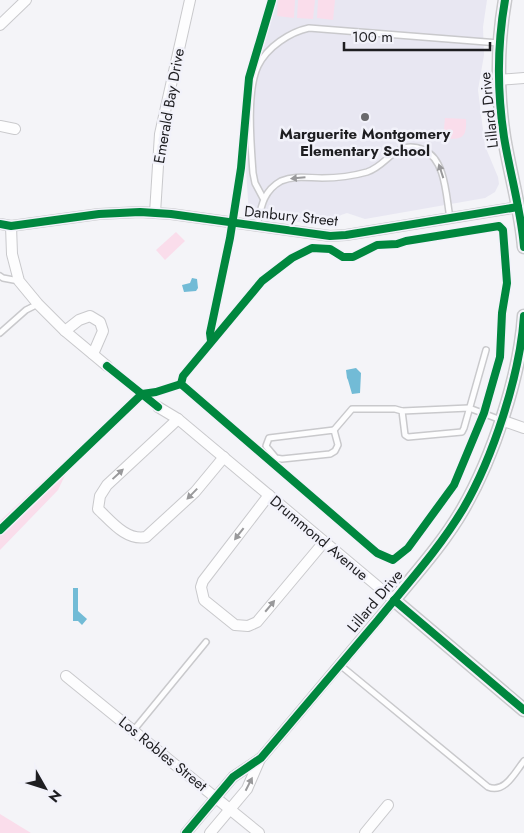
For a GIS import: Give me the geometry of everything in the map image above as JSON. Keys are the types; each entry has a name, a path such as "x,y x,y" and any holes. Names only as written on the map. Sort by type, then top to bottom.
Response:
{"street":[{"path":"0,25 26,0"},
{"name":"Emerald Bay Drive","path":"155,213 160,134 190,0"},
{"name":"Lillard Drive","path":"505,0 499,43 498,80 504,137 524,247"},
{"path":"498,80 524,78"},
{"path":"0,126 15,128"},
{"name":"Danbury Street","path":"5,225 130,212 155,213 330,236 518,207"},
{"path":"5,225 19,281 38,304 65,331 107,366"},
{"path":"65,331 79,320 90,316 100,322 103,331 93,354"},
{"name":"Lillard Drive","path":"186,833 233,777 261,758 394,600 434,550 463,509 478,480 501,420 523,335 524,316"},
{"name":"Drummond Avenue","path":"158,406 178,419 224,457 524,710"},
{"path":"178,419 113,478 100,496 98,509 120,529 131,536 138,538 146,537 195,492 224,457"},
{"path":"501,420 524,428"},
{"path":"269,495 203,580 201,587 204,600 235,625 248,626 257,622 324,542"},
{"name":"Los Robles Street","path":"66,676 259,833"},
{"name":"Lillard Drive","path":"210,833 247,789 261,758"},
{"path":"365,833 388,805"}],"lane":[{"path":"263,198 255,184 253,173 252,89 258,65 265,55 290,35 309,28 499,43"},
{"path":"257,227 263,198 276,185 290,178 332,177 362,173 376,168 393,152 401,148 417,148 425,150 432,155 442,170 450,219"},
{"path":"0,276 19,281"},
{"path":"0,334 26,310 38,304"},
{"path":"402,412 405,434 411,438 462,432 486,350"},
{"path":"334,430 338,445 335,451 330,454 282,459 276,458 266,446 269,438 334,430 352,409 395,409 402,412 470,408 501,420"},
{"path":"133,731 206,642"},
{"path":"340,665 488,787 494,789 502,787 524,761"}],"shaded area":[{"name":"Marguerite Montgomery Elementary School","path":"275,0 487,0 483,27 484,55 478,90 485,146 498,177 499,184 495,192 485,198 365,219 347,213 341,215 327,226 249,215 245,155 251,76"},
{"path":"278,0 295,0 294,18 277,16"},
{"path":"298,0 315,0 313,19 297,18"},
{"path":"318,0 335,0 333,20 317,18"},
{"path":"445,118 466,119 465,131 462,137 454,139 443,138"},
{"path":"176,232 185,241 165,260 156,250"},
{"path":"133,397 139,403 68,469 58,490 0,550 0,521"},
{"path":"0,814 31,833 0,833"}],"water":[{"path":"192,278 197,279 198,288 196,291 184,292 182,285 190,283"},
{"path":"356,368 361,373 360,393 352,394 346,370"},
{"path":"73,588 78,588 78,611 87,619 82,625 78,621 73,621"}],"cycle path":[{"path":"211,341 210,333 230,238 241,168 249,78 272,0"},
{"path":"505,0 499,51 500,103 504,137 524,247"},
{"path":"0,224 11,226 99,214 140,212 171,214 330,236 518,207"},
{"path":"499,226 503,230 507,283 502,313 500,357 484,413 454,485 408,548 393,560 377,553 181,384 183,376 262,281 292,258 312,248 330,249 343,257 353,257 377,245 397,244 499,226"},
{"path":"186,833 233,777 261,758 411,580 454,524 485,466 503,416 517,364 524,316"},
{"path":"107,366 158,407"},
{"path":"0,530 142,394 156,392 181,384"},
{"path":"394,600 524,710"}],"place":[{"name":"Marguerite Montgomery Elementary School","path":"365,117"}]}
